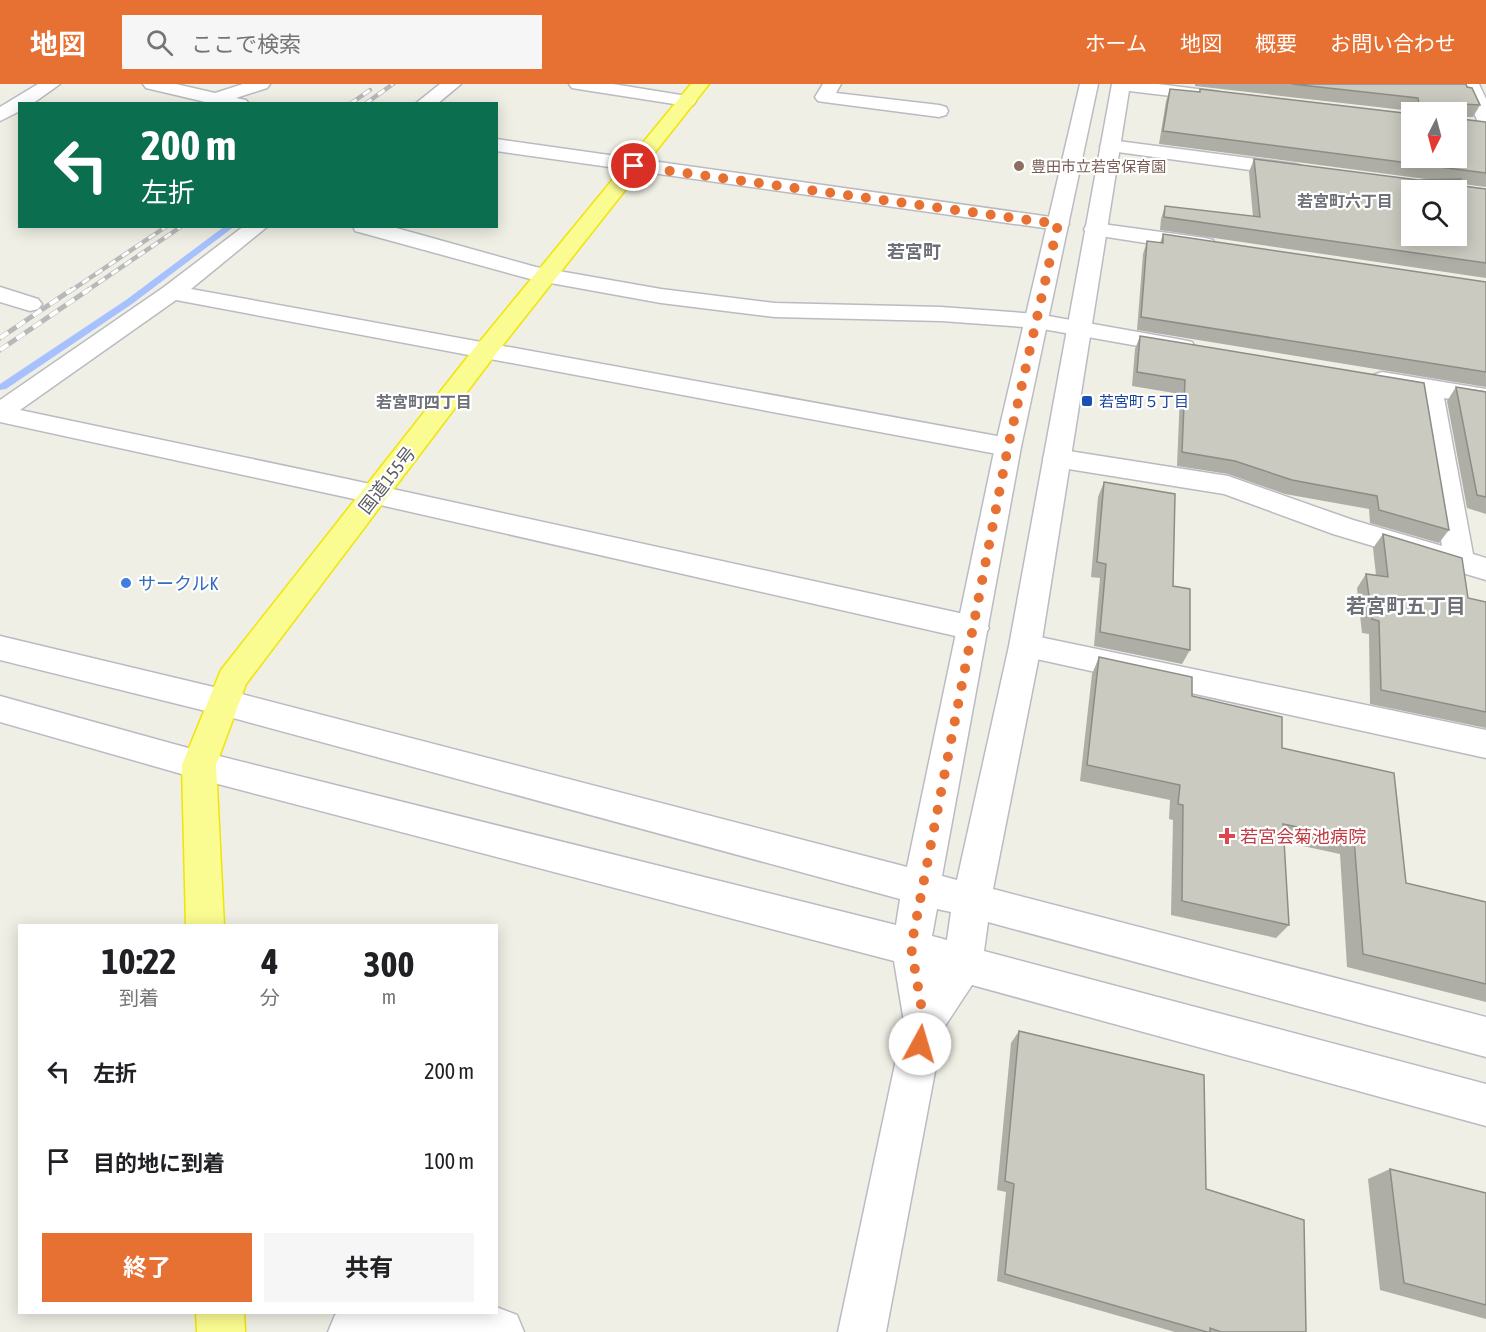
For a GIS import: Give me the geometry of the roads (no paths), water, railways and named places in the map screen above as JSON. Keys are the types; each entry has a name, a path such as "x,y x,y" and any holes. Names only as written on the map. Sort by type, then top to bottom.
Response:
{"highway":[{"name":"国道155号","path":"206,924 199,765 232,679 545,275 693,93"},
{"path":"220,1314 221,1332"}],"street":[{"path":"19,102 51,84"},
{"path":"152,84 232,102"},
{"path":"217,98 261,84"},
{"path":"427,102 452,84"},
{"path":"578,84 693,93"},
{"path":"832,84 824,97 939,111"},
{"path":"862,1332 924,1022 911,947 921,889 1008,447 1089,84"},
{"path":"1470,84 1486,120"},
{"path":"924,1022 963,964 971,903 1025,646 1121,85 1226,97"},
{"path":"3,111 18,103"},
{"path":"1467,125 1486,127"},
{"path":"498,145 1058,224"},
{"path":"1110,146 1310,172"},
{"path":"0,413 172,292 255,228"},
{"path":"370,228 545,275 661,296 775,310 941,314 1037,321 1204,351"},
{"path":"1095,229 1226,248"},
{"path":"172,292 1008,447"},
{"path":"0,294 30,304"},
{"path":"1364,377 1486,397"},
{"path":"1430,388 1459,561"},
{"path":"0,413 336,485 375,496 973,628"},
{"path":"1056,458 1228,485 1343,527 1486,569"},
{"path":"1025,646 1486,744"},
{"path":"0,648 222,702 971,903 1486,1038"},
{"path":"0,709 199,765 911,947 963,964 1486,1105"},
{"path":"352,1332 406,1314"},
{"path":"442,1314 467,1319 500,1332"}],"waterway":[{"path":"2,387 129,302 228,228"}],"railway":[{"path":"368,102 393,84"},
{"path":"353,102 370,90"},
{"path":"69,292 164,228"},
{"path":"85,292 179,228"},
{"path":"0,338 71,290"},
{"path":"0,350 88,290"}],"place":[{"name":"豊田市立若宮保育園","path":"1019,166"},
{"name":"若宮町５丁目","path":"1087,401"},
{"name":"サークルK","path":"126,583"},
{"name":"若宮会菊池病院","path":"1227,836"}],"district":[{"name":"若宮町六丁目","path":"1345,201"},
{"name":"若宮町","path":"914,251"},
{"name":"若宮町四丁目","path":"424,402"},
{"name":"若宮町五丁目","path":"1406,605"}]}
